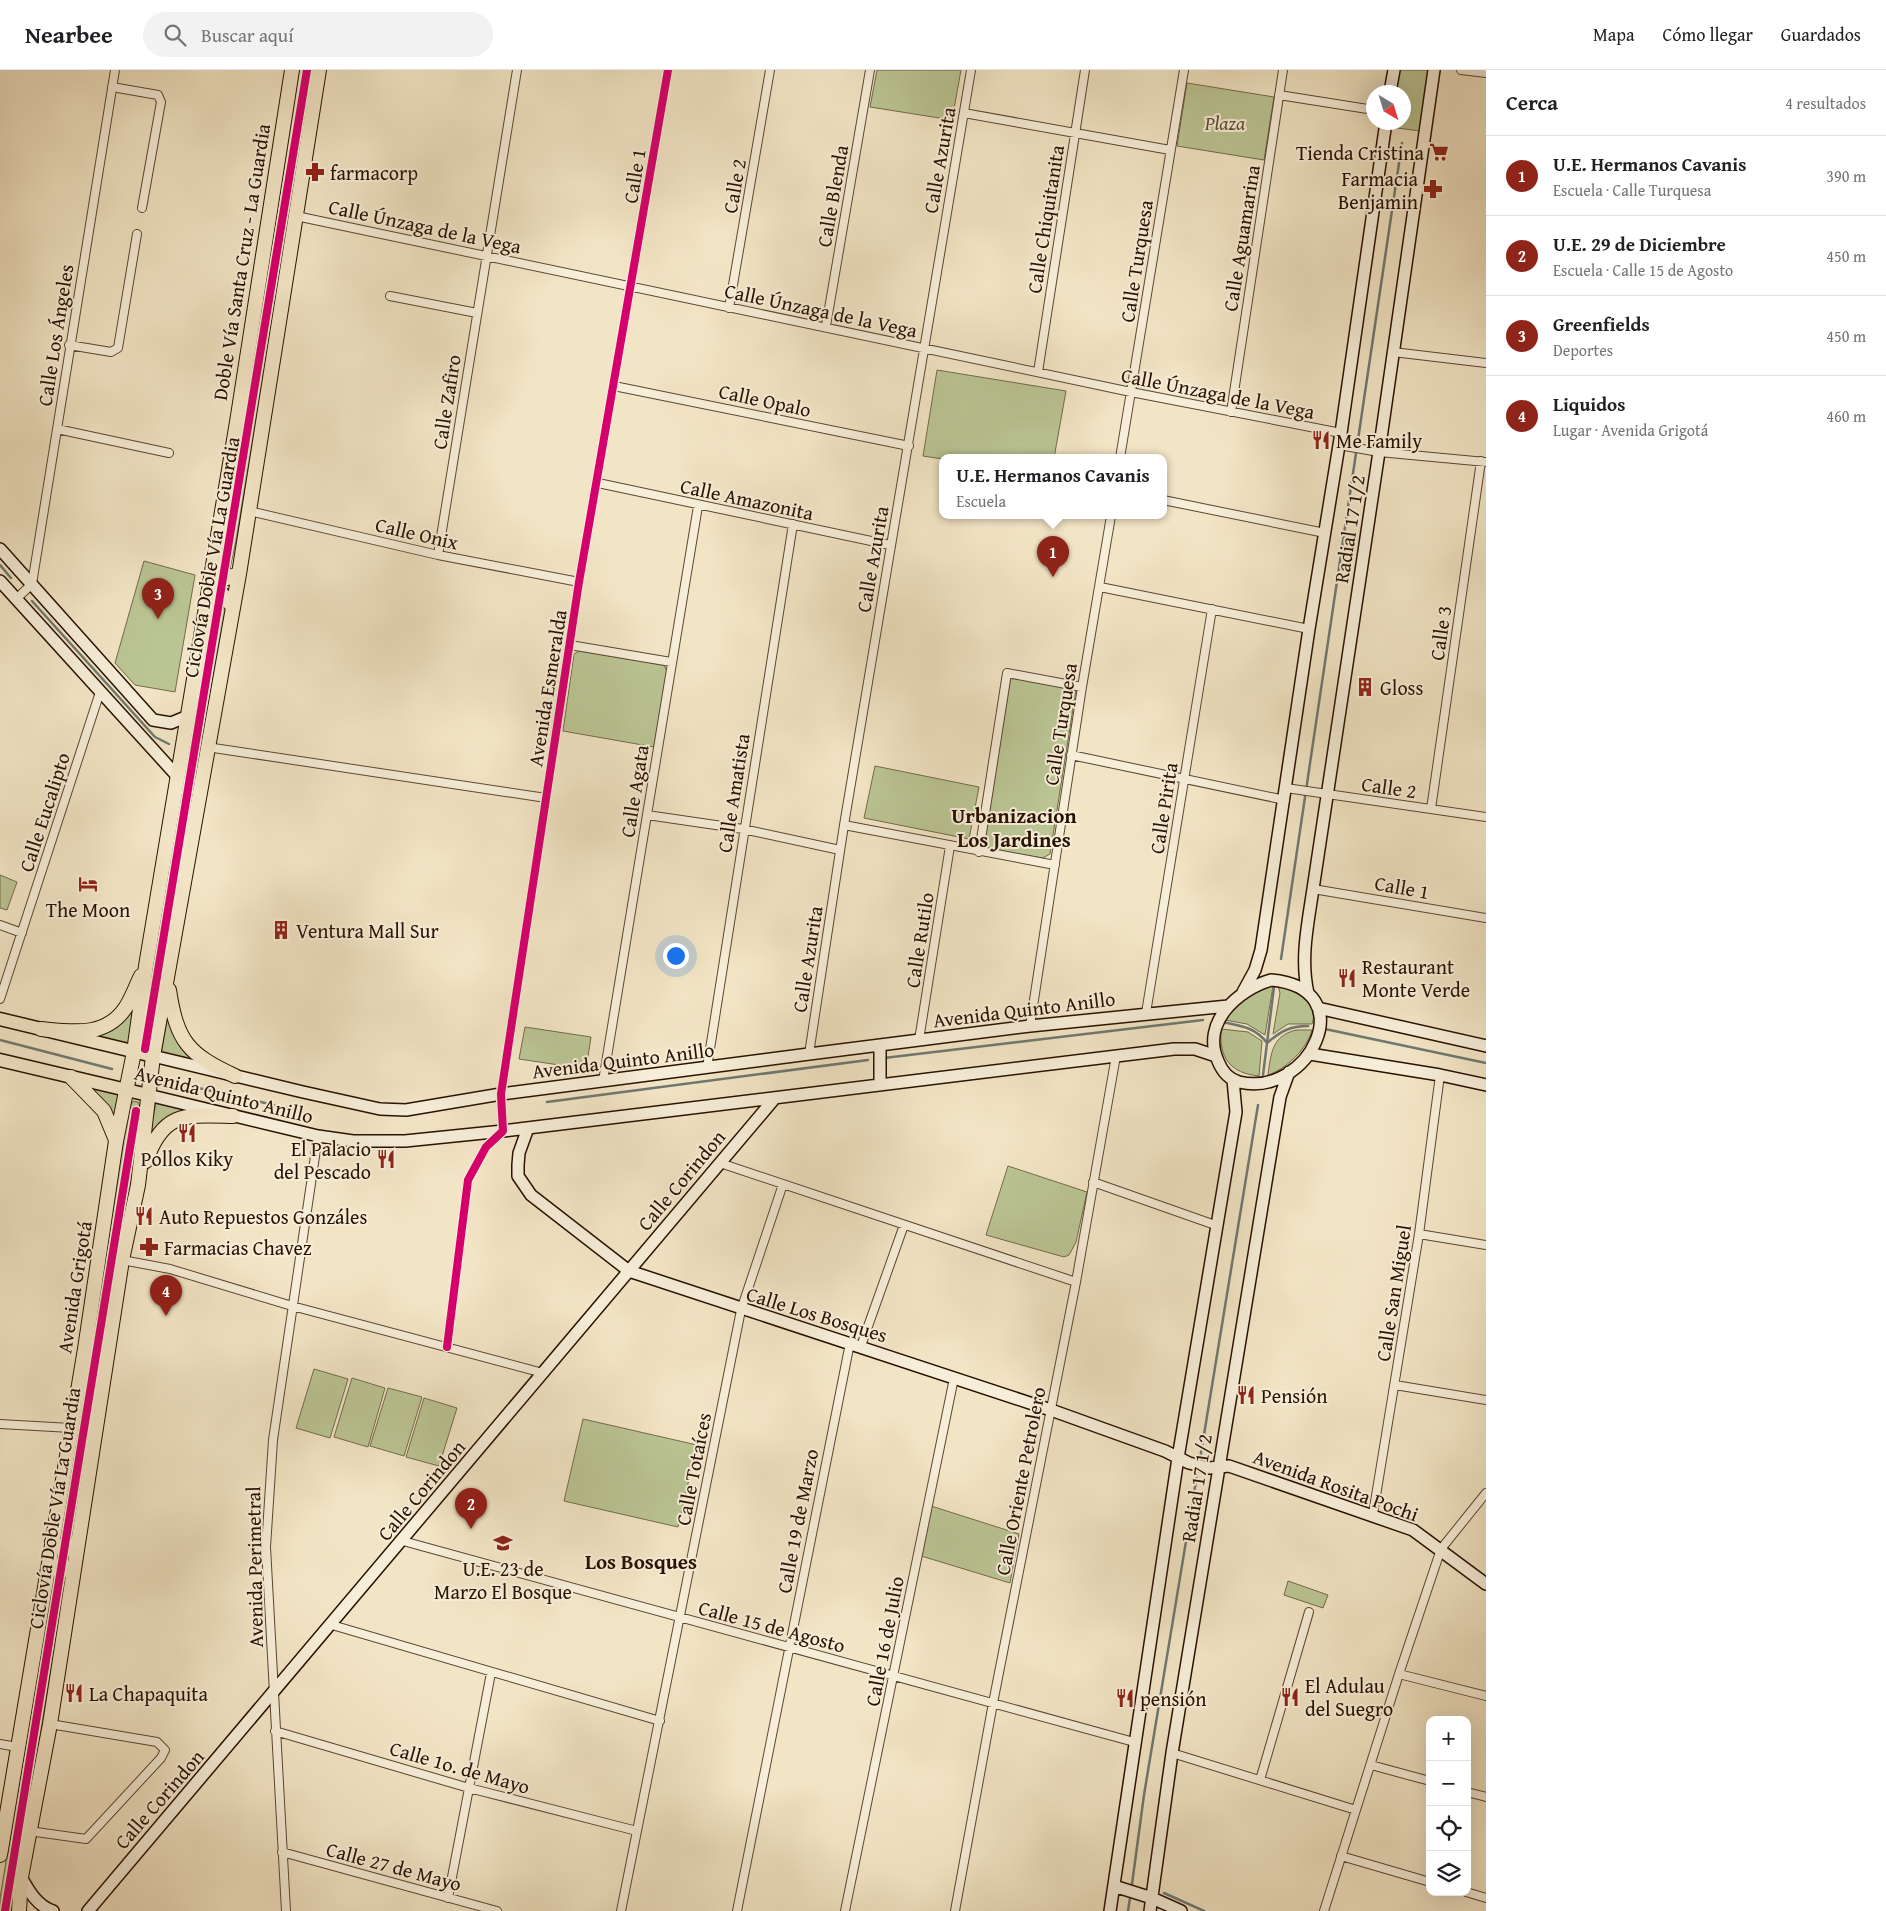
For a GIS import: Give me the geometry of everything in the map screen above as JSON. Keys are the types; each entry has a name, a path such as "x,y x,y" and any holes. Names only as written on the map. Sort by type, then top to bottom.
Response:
{"highway":[{"name":"Doble Vía Santa Cruz - La Guardia","path":"134,1052 146,966 208,600 292,70"},
{"path":"19,1911 21,1878 50,1724 122,1260 138,1185 153,1056 239,574 259,438 319,70"},
{"path":"214,562 216,575 224,579 239,574"},
{"path":"208,600 213,595 221,593 233,607"},
{"path":"41,1029 79,1033 105,1026 121,1014 146,966"},
{"path":"167,978 171,1005 182,1039 192,1052 208,1063 235,1076"},
{"name":"Avenida Grigotá","path":"0,1855 71,1428 116,1141 134,1052"},
{"path":"71,1076 104,1111 116,1141"},
{"path":"138,1185 154,1140 168,1124 186,1116 233,1116"},
{"path":"52,1542 64,1550 71,1548 78,1542"},
{"path":"47,1573 53,1567 61,1565 68,1568 73,1576"}],"main road":[{"path":"1391,85 1394,70"},
{"name":"Radial 17 1/2","path":"1308,994 1304,976 1304,960 1324,794 1376,451 1393,352 1434,70"},
{"name":"Radial 17 1/2","path":"1244,992 1255,970 1261,950 1289,792 1309,629 1342,441 1385,130"},
{"path":"0,549 153,720 171,723 188,716"},
{"path":"0,581 178,777"},
{"path":"1271,980 1290,982 1308,994 1318,1008 1322,1024 1319,1038 1310,1054 1289,1072 1266,1082 1250,1084 1233,1080 1222,1070 1216,1056 1215,1031 1220,1017 1228,1006 1244,992 1271,980"},
{"name":"Avenida Quinto Anillo","path":"0,1018 134,1052 380,1109 406,1110 501,1094 919,1040 1146,1013 1228,1006"},
{"path":"1318,1008 1486,1046"},
{"path":"880,1045 880,1085"},
{"name":"Avenida Quinto Anillo","path":"0,1060 318,1136 353,1142 380,1142 503,1131 1116,1056 1195,1049 1216,1056"},
{"path":"1310,1054 1440,1075 1486,1085"},
{"name":"Radial 17 1/2","path":"1150,1911 1172,1753 1218,1467 1280,1096 1289,1072"},
{"name":"Radial 17 1/2","path":"1110,1911 1178,1458 1236,1112 1233,1080"},
{"name":"Calle Corindon","path":"82,1911 91,1907 273,1695 775,1098"},
{"name":"Calle Los Bosques","path":"528,1128 519,1153 518,1176 531,1194 629,1271 741,1310 855,1344 1051,1410 1165,1451 1178,1458"},
{"name":"Avenida Rosita Pochi","path":"1178,1458 1189,1464 1209,1468 1229,1466 1373,1514 1413,1530 1486,1584"},
{"path":"21,1878 39,1903 53,1911"},
{"path":"1114,1886 1152,1898 1181,1911"}],"street":[{"name":"Calle Los Ángeles","path":"32,584 115,70"},
{"name":"Calle Zafiro","path":"438,555 517,70"},
{"name":"Calle 1","path":"632,287 668,70"},
{"name":"Calle 2","path":"730,308 770,70"},
{"name":"Calle Blenda","path":"826,326 870,70"},
{"name":"Calle Azurita","path":"809,1054 890,545 909,446 971,70"},
{"name":"Calle Chiquitanita","path":"1038,372 1085,70"},
{"name":"Calle Turquesa","path":"1121,454 1184,70"},
{"name":"Calle Aguamarina","path":"1231,412 1283,70"},
{"path":"1461,70 1486,73"},
{"path":"112,87 158,95 161,102 142,208"},
{"path":"1279,94 1366,109"},
{"path":"964,113 1170,150"},
{"name":"Calle Únzaga de la Vega","path":"296,216 1231,412 1376,451 1484,462"},
{"path":"69,346 112,352 118,348 137,234"},
{"name":"Avenida Esmeralda","path":"501,1094 580,582 632,287"},
{"path":"390,296 477,313"},
{"path":"1393,352 1486,363"},
{"name":"Calle Opalo","path":"614,386 909,446"},
{"path":"57,429 169,453"},
{"name":"Calle 3","path":"1431,809 1484,462"},
{"name":"Calle Amazonita","path":"598,484 890,545"},
{"path":"1167,501 1325,533"},
{"name":"Calle Agata","path":"603,1081 698,506"},
{"name":"Calle Onix","path":"249,511 438,555 580,582"},
{"name":"Calle Turquesa","path":"1030,1026 1071,756 1111,519"},
{"name":"Calle Amatista","path":"706,1068 793,524"},
{"path":"16,599 32,584"},
{"path":"1100,587 1309,629"},
{"name":"Calle Pirita","path":"1146,1013 1212,609"},
{"path":"570,645 671,662"},
{"path":"979,852 1007,673 1082,687"},
{"name":"Calle Eucalipto","path":"0,999 100,692"},
{"path":"207,747 546,798"},
{"name":"Calle 2","path":"1071,756 1184,779 1289,792 1324,794 1486,817"},
{"path":"647,815 743,829 840,850"},
{"path":"844,825 1055,865"},
{"name":"Calle Rutilo","path":"919,1040 950,846"},
{"name":"Calle 1","path":"1313,889 1486,918"},
{"path":"0,925 22,933"},
{"name":"Calle Oriente Petrolero","path":"956,1911 993,1703 1076,1282 1116,1056"},
{"name":"Calle San Miguel","path":"1373,1514 1419,1234 1440,1075"},
{"path":"448,1347 468,1180 486,1147 503,1131 501,1094"},
{"name":"Avenida Perimetral","path":"286,1911 266,1547 270,1477 292,1306 318,1136"},
{"path":"720,1163 1076,1282"},
{"path":"1093,1182 1218,1226"},
{"name":"Calle Totaíces","path":"622,1911 741,1310 783,1184"},
{"name":"Calle 19 de Marzo","path":"737,1911 788,1647 855,1344 904,1225"},
{"path":"1419,1234 1486,1246"},
{"path":"122,1260 170,1269 292,1306 543,1373"},
{"name":"Calle 16 de Julio","path":"845,1911 954,1378"},
{"path":"1395,1385 1486,1400"},
{"path":"0,1424 71,1428"},
{"path":"1324,1911 1399,1674 1441,1549 1486,1493"},
{"name":"Calle 15 de Agosto","path":"402,1541 1134,1742"},
{"path":"1260,1780 1309,1612"},
{"path":"332,1625 660,1722"},
{"path":"448,1898 491,1673"},
{"path":"1399,1674 1486,1696"},
{"path":"29,1832 86,1839 160,1758 164,1750 157,1742 50,1724"},
{"name":"Calle 1o. de Mayo","path":"275,1731 469,1788 637,1831"},
{"path":"0,1744 17,1747"},
{"path":"1172,1753 1356,1810"},
{"path":"1371,1765 1426,1780"},
{"path":"1471,1793 1486,1797"},
{"name":"Calle 27 de Mayo","path":"282,1852 496,1911"},
{"path":"1341,1856 1426,1881"},
{"path":"1471,1894 1486,1898"}],"green space":[{"path":"303,70 315,70 236,541 229,573 221,572 233,486"},
{"path":"877,70 961,70 952,120 870,107"},
{"path":"1399,70 1428,70 1420,131 1411,130 1411,85 1397,85"},
{"name":"Plaza","path":"1187,83 1274,97 1264,160 1177,146"},
{"path":"937,370 1066,391 1055,454 939,454 939,458 923,456"},
{"path":"144,561 195,575 175,692 135,685 115,663"},
{"path":"216,599 226,607 205,742 149,1053 141,1051 213,602"},
{"path":"579,651 664,665 667,671 654,747 563,731 574,654"},
{"path":"1011,676 1076,690 1050,854 1043,858 985,849 983,846"},
{"path":"875,766 979,787 969,839 864,818"},
{"path":"0,875 17,882 7,910 0,908"},
{"path":"1268,986 1273,986 1265,1035 1247,1024 1225,1020 1243,999"},
{"path":"1278,986 1298,994 1309,1003 1314,1016 1312,1024 1288,1024 1273,1034 1280,993"},
{"path":"138,994 129,1047 88,1034"},
{"path":"169,1009 204,1064 161,1055"},
{"path":"525,1027 591,1037 586,1069 519,1059"},
{"path":"1221,1029 1248,1032 1262,1041 1259,1076 1241,1071 1228,1062 1222,1048"},
{"path":"1296,1030 1312,1030 1301,1051 1289,1063 1268,1075 1270,1060 1277,1041 1282,1036"},
{"path":"89,1087 120,1091 113,1128"},
{"path":"133,1101 138,1102 141,1108 90,1439 71,1540 67,1545 60,1539 128,1109"},
{"path":"156,1103 197,1112 188,1113 145,1154"},
{"path":"1008,1166 1087,1192 1076,1242 1069,1255 1064,1257 986,1235"},
{"path":"314,1369 348,1379 330,1438 296,1428"},
{"path":"352,1378 385,1388 368,1447 334,1437"},
{"path":"388,1388 422,1397 404,1456 370,1446"},
{"path":"424,1398 457,1408 439,1466 406,1457"},
{"path":"583,1419 697,1445 678,1527 564,1501"},
{"path":"928,1505 1019,1534 1010,1583 918,1555"},
{"path":"56,1570 66,1574 12,1911 0,1911 0,1898 53,1574"},
{"path":"1288,1581 1328,1595 1323,1608 1284,1595"}],"waterway":[{"path":"1281,959 1402,143"},
{"path":"0,565 11,578"},
{"path":"32,601 155,737 169,744"},
{"path":"1263,1075 1274,987"},
{"path":"884,1058 1203,1020"},
{"path":"1222,1022 1252,1030 1267,1043 1286,1030 1308,1026"},
{"path":"1325,1029 1486,1063"},
{"path":"0,1040 112,1069"},
{"path":"547,1102 868,1060"},
{"path":"172,1082 296,1110"},
{"path":"1200,1459 1258,1105"},
{"path":"1132,1884 1144,1795 1197,1475"},
{"path":"1164,1893 1204,1911"},
{"path":"1128,1911 1130,1898"}],"cycle path":[{"name":"Ciclovía Doble Vía La Guardia","path":"145,1049 307,70"},
{"path":"447,1347 468,1180 486,1147 503,1131 501,1094 579,582 668,70"},
{"name":"Ciclovía Doble Vía La Guardia","path":"5,1911 136,1111"}],"place":[{"name":"Tienda Cristina","path":"1439,152"},
{"name":"farmacorp","path":"315,172"},
{"name":"Farmacia Benjamin","path":"1433,189"},
{"name":"Me Family","path":"1321,440"},
{"name":"U.E. Hermanos Cavanis","path":"1053,577"},
{"name":"Greenfields","path":"158,619"},
{"name":"Gloss","path":"1365,687"},
{"name":"The Moon","path":"88,884"},
{"name":"Ventura Mall Sur","path":"281,930"},
{"name":"Restaurant Monte Verde","path":"1347,978"},
{"name":"Pollos Kiky","path":"187,1133"},
{"name":"El Palacio del Pescado","path":"386,1159"},
{"name":"Auto Repuestos Gonzáles","path":"144,1216"},
{"name":"Farmacias Chavez","path":"149,1247"},
{"name":"Liquidos","path":"166,1316"},
{"name":"Pensión","path":"1246,1395"},
{"name":"U.E. 29 de Diciembre","path":"471,1529"},
{"name":"U.E. 23 de Marzo El Bosque","path":"503,1543"},
{"name":"La Chapaquita","path":"74,1693"},
{"name":"El Adulau del Suegro","path":"1290,1697"},
{"name":"pensión","path":"1125,1698"}],"district":[{"name":"Urbanizacion Los Jardines","path":"1014,827"},
{"name":"Los Bosques","path":"641,1561"}]}
